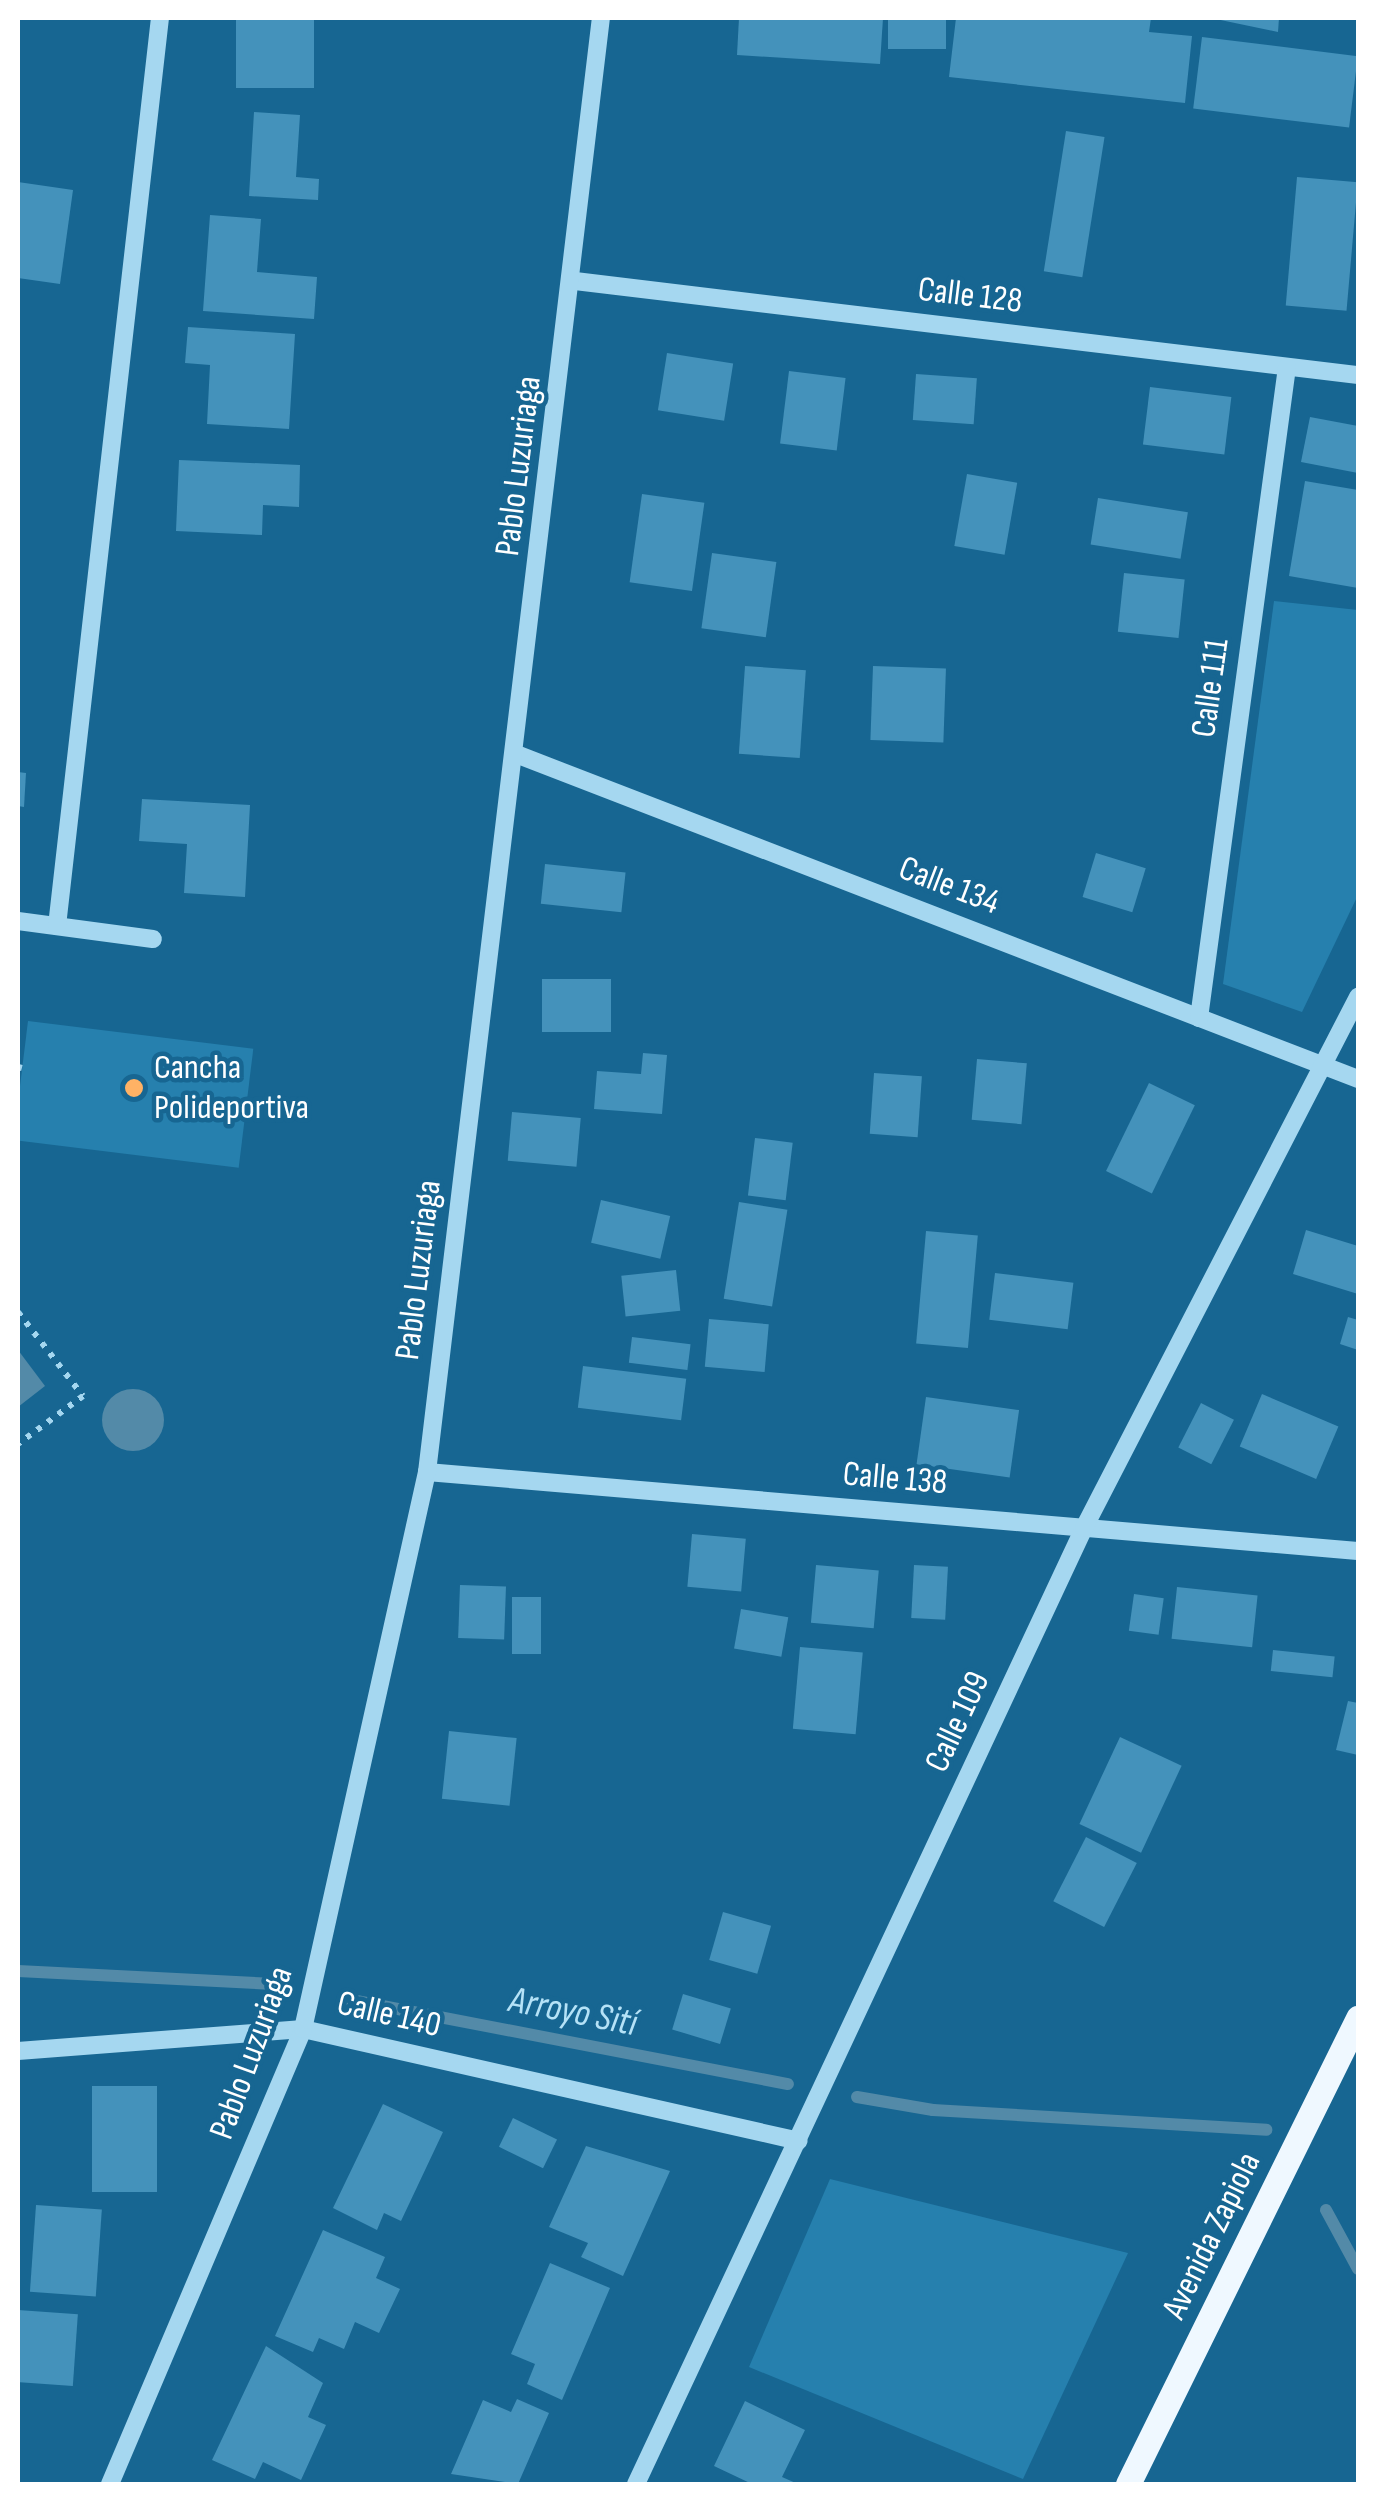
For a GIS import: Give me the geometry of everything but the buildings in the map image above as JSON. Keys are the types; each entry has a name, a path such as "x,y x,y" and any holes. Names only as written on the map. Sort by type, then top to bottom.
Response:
{"main road":[{"name":"Avenida Zapiola","path":"1128,2484 1358,2018"}],"street":[{"path":"57,926 160,18"},
{"name":"Pablo Luzuriaga","path":"110,2484 303,2029 426,1472 575,282 602,18"},
{"name":"Calle 128","path":"575,282 1358,376"},
{"name":"Calle 111","path":"1200,1018 1287,368"},
{"name":"Calle 134","path":"516,754 1358,1079"},
{"path":"18,922 153,939"},
{"name":"Calle 109","path":"636,2484 1084,1528 1327,1067 1358,997"},
{"name":"Calle 138","path":"426,1472 1358,1551"},
{"name":"Calle 140","path":"18,2051 303,2029 799,2141"}],"path":[{"path":"18,1312 82,1396 18,1444"}],"shaded area":[{"path":"1274,601 1358,610 1358,895 1302,1012 1223,984"},
{"name":"Cancha Polideportiva","path":"28,1021 253,1049 239,1168 18,1141 18,1102"},
{"path":"18,1350 45,1386 18,1407"},
{"path":"133,1389 155,1398 164,1420 155,1442 133,1451 111,1442 102,1420 111,1398"},
{"path":"830,2179 1128,2253 1023,2479 749,2367"}],"waterway":[{"name":"Arroyo Sití","path":"18,1971 279,1984"},
{"name":"Arroyo Sití","path":"346,1999 788,2084"},
{"name":"Arroyo Sití","path":"857,2097 933,2110 1266,2130"},
{"name":"Arroyo Sití","path":"1326,2210 1358,2269"}],"place":[{"name":"Cancha Polideportiva","path":"134,1088"}]}
